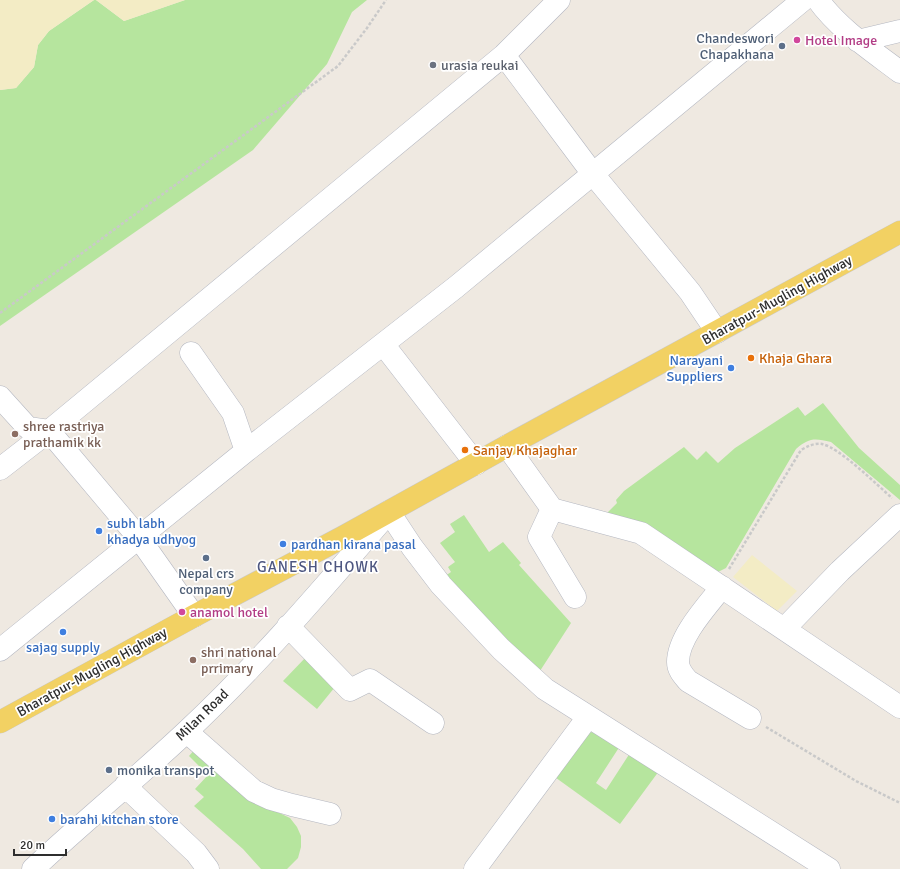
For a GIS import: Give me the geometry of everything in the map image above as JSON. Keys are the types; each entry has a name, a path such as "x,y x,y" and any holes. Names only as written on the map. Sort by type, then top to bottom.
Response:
{"main road":[{"name":"Bharatpur-Mugling Highway","path":"0,722 389,512 900,232"}],"street":[{"path":"0,469 49,431 504,55 559,0"},
{"path":"0,650 246,451 456,287 803,0"},
{"path":"818,0 827,14 858,41 900,72"},
{"path":"858,41 900,30"},
{"path":"504,55 593,174 690,292 717,332"},
{"path":"383,344 476,464"},
{"path":"191,353 233,413 246,451"},
{"path":"0,397 28,428 49,431 139,538 194,616"},
{"path":"507,446 552,509 641,533 900,707"},
{"path":"784,629 840,571 897,507"},
{"path":"552,509 539,537 575,597"},
{"path":"389,512 412,547 441,585 501,649 541,686 829,869"},
{"name":"Milan Road","path":"33,869 187,732 262,657 389,512"},
{"path":"720,586 686,634 680,650 678,663 681,673 688,681 750,718"},
{"path":"288,626 350,690 370,680 433,723"},
{"path":"476,869 588,717"},
{"path":"187,732 254,791 292,806 330,814"},
{"path":"125,786 196,853 208,869"}],"path":[{"path":"0,313 338,66 386,0"},
{"path":"720,586 801,450 812,444 822,444 835,449 897,507"},
{"path":"750,718 856,781 900,802"}],"green space":[{"path":"94,0 124,21 185,0 367,0 352,12 327,64 253,150 0,326 0,90 16,88 34,67 38,45 49,31"},
{"path":"823,403 859,448 900,485 900,500 831,442 812,440 796,449 726,568 718,572 708,572 605,515 617,503 616,500 624,491 684,447 697,460 706,451 718,463 735,448 798,407 805,416"},
{"path":"464,515 489,552 503,542 521,563 519,565 571,623 538,674 442,578 451,572 448,567 455,562 440,543 455,532 450,524"},
{"path":"306,657 335,687 317,709 283,681"},
{"path":"592,732 599,734 620,746 596,783 606,790 630,753 659,771 620,824 552,775 586,734"},
{"path":"196,748 271,809 290,818 297,827 301,836 301,847 298,858 287,869 261,869 243,849 194,806 204,797 195,789 208,775 189,756"}],"sand":[{"path":"0,0 94,0 49,31 38,45 34,67 16,88 0,90"},
{"path":"96,0 185,0 124,21"},
{"path":"752,555 797,591 777,611 733,577"}],"place":[{"name":"Hotel Image","path":"797,40"},
{"name":"Chandeswori Chapakhana","path":"782,46"},
{"name":"urasia reukai","path":"433,65"},
{"name":"Khaja Ghara","path":"751,358"},
{"name":"Narayani Suppliers","path":"731,368"},
{"name":"shree rastriya prathamik kk","path":"15,434"},
{"name":"Sanjay Khajaghar","path":"465,450"},
{"name":"subh labh khadya udhyog","path":"99,531"},
{"name":"pardhan kirana pasal","path":"283,544"},
{"name":"Nepal crs company","path":"206,558"},
{"name":"anamol hotel","path":"182,612"},
{"name":"sajag supply","path":"63,632"},
{"name":"shri national prrimary","path":"193,660"},
{"name":"monika transpot","path":"109,770"},
{"name":"barahi kitchan store","path":"52,819"}],"district":[{"name":"GANESH CHOWK","path":"318,567"}]}
